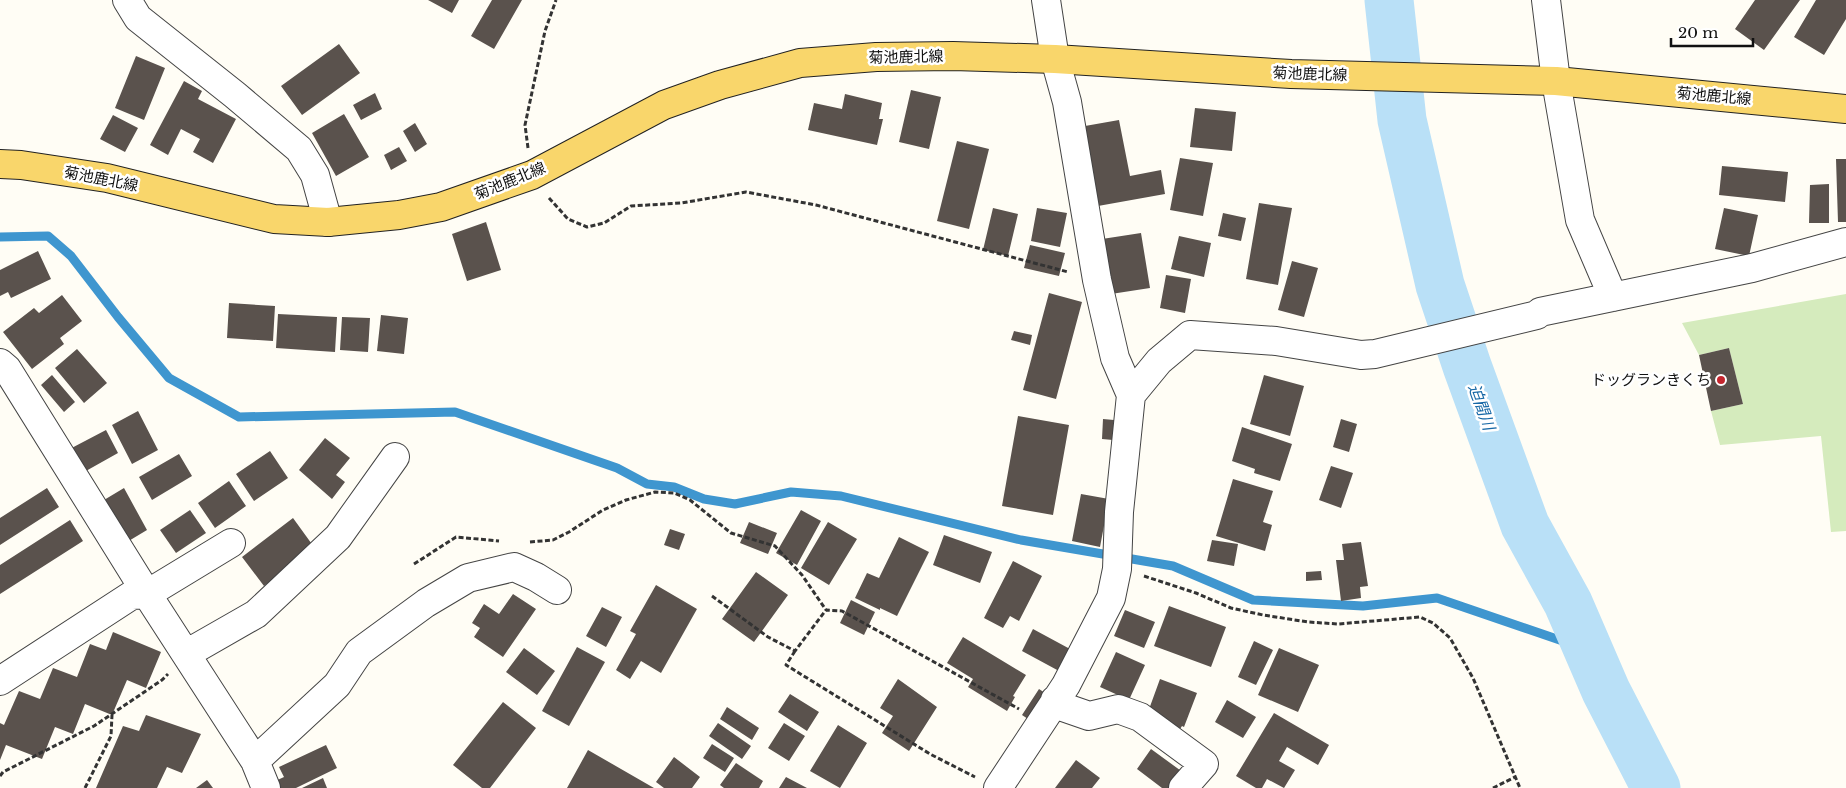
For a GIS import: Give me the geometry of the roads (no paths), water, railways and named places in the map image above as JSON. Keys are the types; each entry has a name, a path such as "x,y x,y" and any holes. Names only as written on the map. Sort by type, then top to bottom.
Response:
{"main road":[{"name":"菊池鹿北線","path":"0,164 22,165 107,178 274,219 328,222 399,215 442,207 532,175 664,105 720,85 800,63 876,57 953,56 1055,59 1291,74 1556,81 1846,109"}],"street":[{"path":"127,0 138,18 299,149 315,175 328,222"},
{"path":"988,784 1048,711 1066,684 1111,598 1117,569 1119,512 1131,395 1115,358 1097,280 1067,102 1055,59 1046,0"},
{"path":"1546,0 1556,81 1580,220 1613,297"},
{"path":"1131,395 1159,361 1190,335 1276,341 1360,355 1375,354 1537,315 1540,312 1752,268 1846,242"},
{"path":"0,363 7,370 147,594 255,761 266,788"},
{"path":"186,654 256,614 338,537 395,458"},
{"path":"0,681 132,595 147,594 231,543"},
{"path":"255,761 337,685 359,652 426,603 468,578 514,567 536,577 557,590"},
{"path":"1048,711 1063,707 1088,716 1118,709 1140,717 1204,764 1183,788"}],"waterway":[{"name":"迫間川","path":"1389,0 1402,120 1440,285 1467,366 1525,525 1568,603 1606,691 1656,788"},
{"path":"0,237 48,236 71,256 118,317 169,378 239,417 455,412 617,468 647,484 674,487 704,499 735,504 791,492 841,496 1021,540 1173,566 1253,600 1363,606 1437,598 1589,650"}],"place":[{"name":"ドッグランきくち","path":"1721,380"}]}
